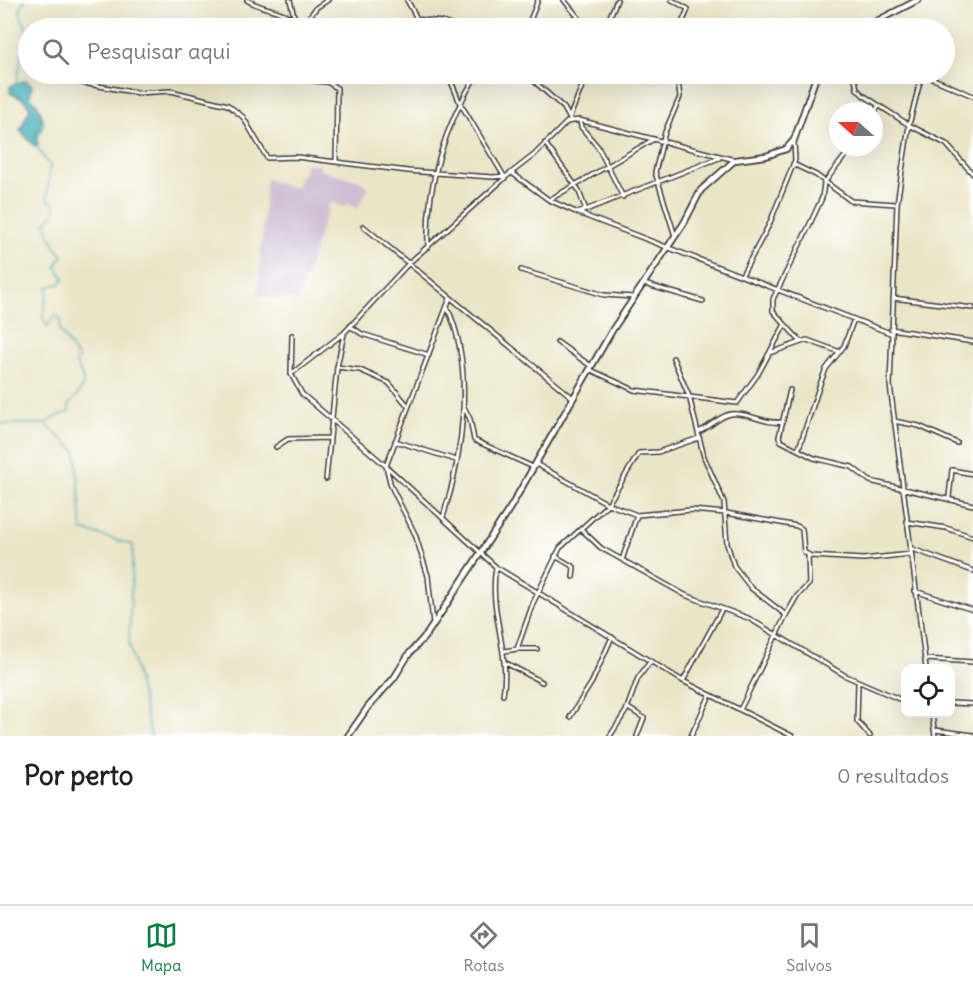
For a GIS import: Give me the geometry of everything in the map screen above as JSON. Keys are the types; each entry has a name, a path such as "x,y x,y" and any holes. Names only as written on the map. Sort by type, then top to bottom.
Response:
{"street":[{"path":"247,0 260,8 278,10 291,18"},
{"path":"290,0 293,18"},
{"path":"307,18 317,7 328,0"},
{"path":"407,0 416,18"},
{"path":"531,18 538,0"},
{"path":"564,0 579,18"},
{"path":"609,18 618,0"},
{"path":"672,0 687,9 684,18"},
{"path":"883,18 918,0"},
{"path":"88,84 138,93 171,91 228,105 243,117 267,158 296,157 435,172 505,176"},
{"path":"330,84 337,88 336,162"},
{"path":"453,84 460,103 505,176"},
{"path":"428,247 435,172 442,141 471,84"},
{"path":"537,84 564,108 571,121"},
{"path":"571,121 570,114 583,84"},
{"path":"675,236 656,182 656,162 680,97 678,84"},
{"path":"742,275 769,225 795,160 794,140 814,84"},
{"path":"856,84 857,89 873,102"},
{"path":"919,84 909,125 897,204 890,385 926,664"},
{"path":"945,84 973,96"},
{"path":"883,109 946,144 973,174"},
{"path":"579,120 622,197"},
{"path":"291,374 344,333 410,263 505,176 512,173 571,121 579,120 655,138 735,160 781,152 794,140"},
{"path":"549,200 574,183 655,138"},
{"path":"545,143 574,183 586,210"},
{"path":"800,341 784,326 772,306 776,289 822,198 825,183 845,156"},
{"path":"578,213 721,157"},
{"path":"348,736 434,623 480,552 642,283 675,236 700,190 735,160"},
{"path":"793,164 816,175 851,201 897,204"},
{"path":"512,173 549,200 578,213 854,319 891,331 973,342"},
{"path":"363,226 573,398"},
{"path":"520,270 604,295 634,297"},
{"path":"642,283 703,301"},
{"path":"434,623 426,568 414,534 391,486 386,466 450,298"},
{"path":"893,298 973,308"},
{"path":"443,518 451,494 464,406 459,340 447,308"},
{"path":"798,448 826,369 840,352 854,319"},
{"path":"350,325 362,334 429,355"},
{"path":"737,414 738,400 758,374 784,326"},
{"path":"326,479 337,367 344,333"},
{"path":"292,335 291,374 302,394 386,466 496,567 683,681 792,736"},
{"path":"769,354 800,341 810,340 840,352"},
{"path":"557,342 592,368 634,390 723,402 738,400"},
{"path":"673,358 689,396 699,438 726,513 727,544 734,566 751,588 786,615"},
{"path":"337,367 360,370 389,383 408,406"},
{"path":"790,390 779,439 814,458 852,467 870,481 973,505"},
{"path":"464,406 470,419 474,440 534,465 608,504 637,515 680,510 726,513 800,527 804,552 808,555 863,559 911,554"},
{"path":"698,432 716,420 737,414 770,423 783,422"},
{"path":"894,421 919,426 957,443"},
{"path":"276,447 288,438 330,438"},
{"path":"517,649 555,556 566,540 608,504 639,453 662,451 699,438"},
{"path":"395,441 456,460"},
{"path":"949,498 952,470 973,474"},
{"path":"622,560 637,515"},
{"path":"907,522 946,528 973,537"},
{"path":"581,529 601,548 685,595 748,618 858,682 901,700"},
{"path":"910,548 973,572"},
{"path":"740,710 786,615 797,596 809,584 808,555"},
{"path":"555,556 574,567 573,577"},
{"path":"496,567 493,604 504,651 503,695"},
{"path":"915,591 973,610"},
{"path":"683,681 723,608"},
{"path":"570,717 592,682 612,637"},
{"path":"504,651 537,649"},
{"path":"925,659 973,662"},
{"path":"610,736 628,708 639,678 651,661"},
{"path":"504,662 543,682"},
{"path":"858,682 857,721 870,736"},
{"path":"691,736 710,695"},
{"path":"955,704 973,704"},
{"path":"628,708 644,718 638,736"},
{"path":"933,718 936,736"},
{"path":"935,730 973,735"}],"shaded area":[{"path":"305,163 320,165 320,170 357,180 369,187 357,209 348,203 345,207 330,202 298,301 258,295 266,179 296,189 300,175 304,176"}],"water":[{"path":"18,83 32,85 30,97 42,115 36,136 38,144 34,146 20,130 30,108 23,99 10,93 10,86"}],"waterway":[{"path":"22,18 21,10 25,0"},
{"path":"17,83 18,76"},
{"path":"36,141 44,124 42,115"},
{"path":"36,146 50,166 47,198 55,205 54,213 45,224 56,248 63,255 56,266 64,278 59,284 48,287 43,318 47,327 54,316 60,318 60,331 78,358 76,365 83,382 81,390 69,405 69,412 45,424 76,451 82,530 133,545 129,642 151,736"},
{"path":"0,424 44,424"}]}
